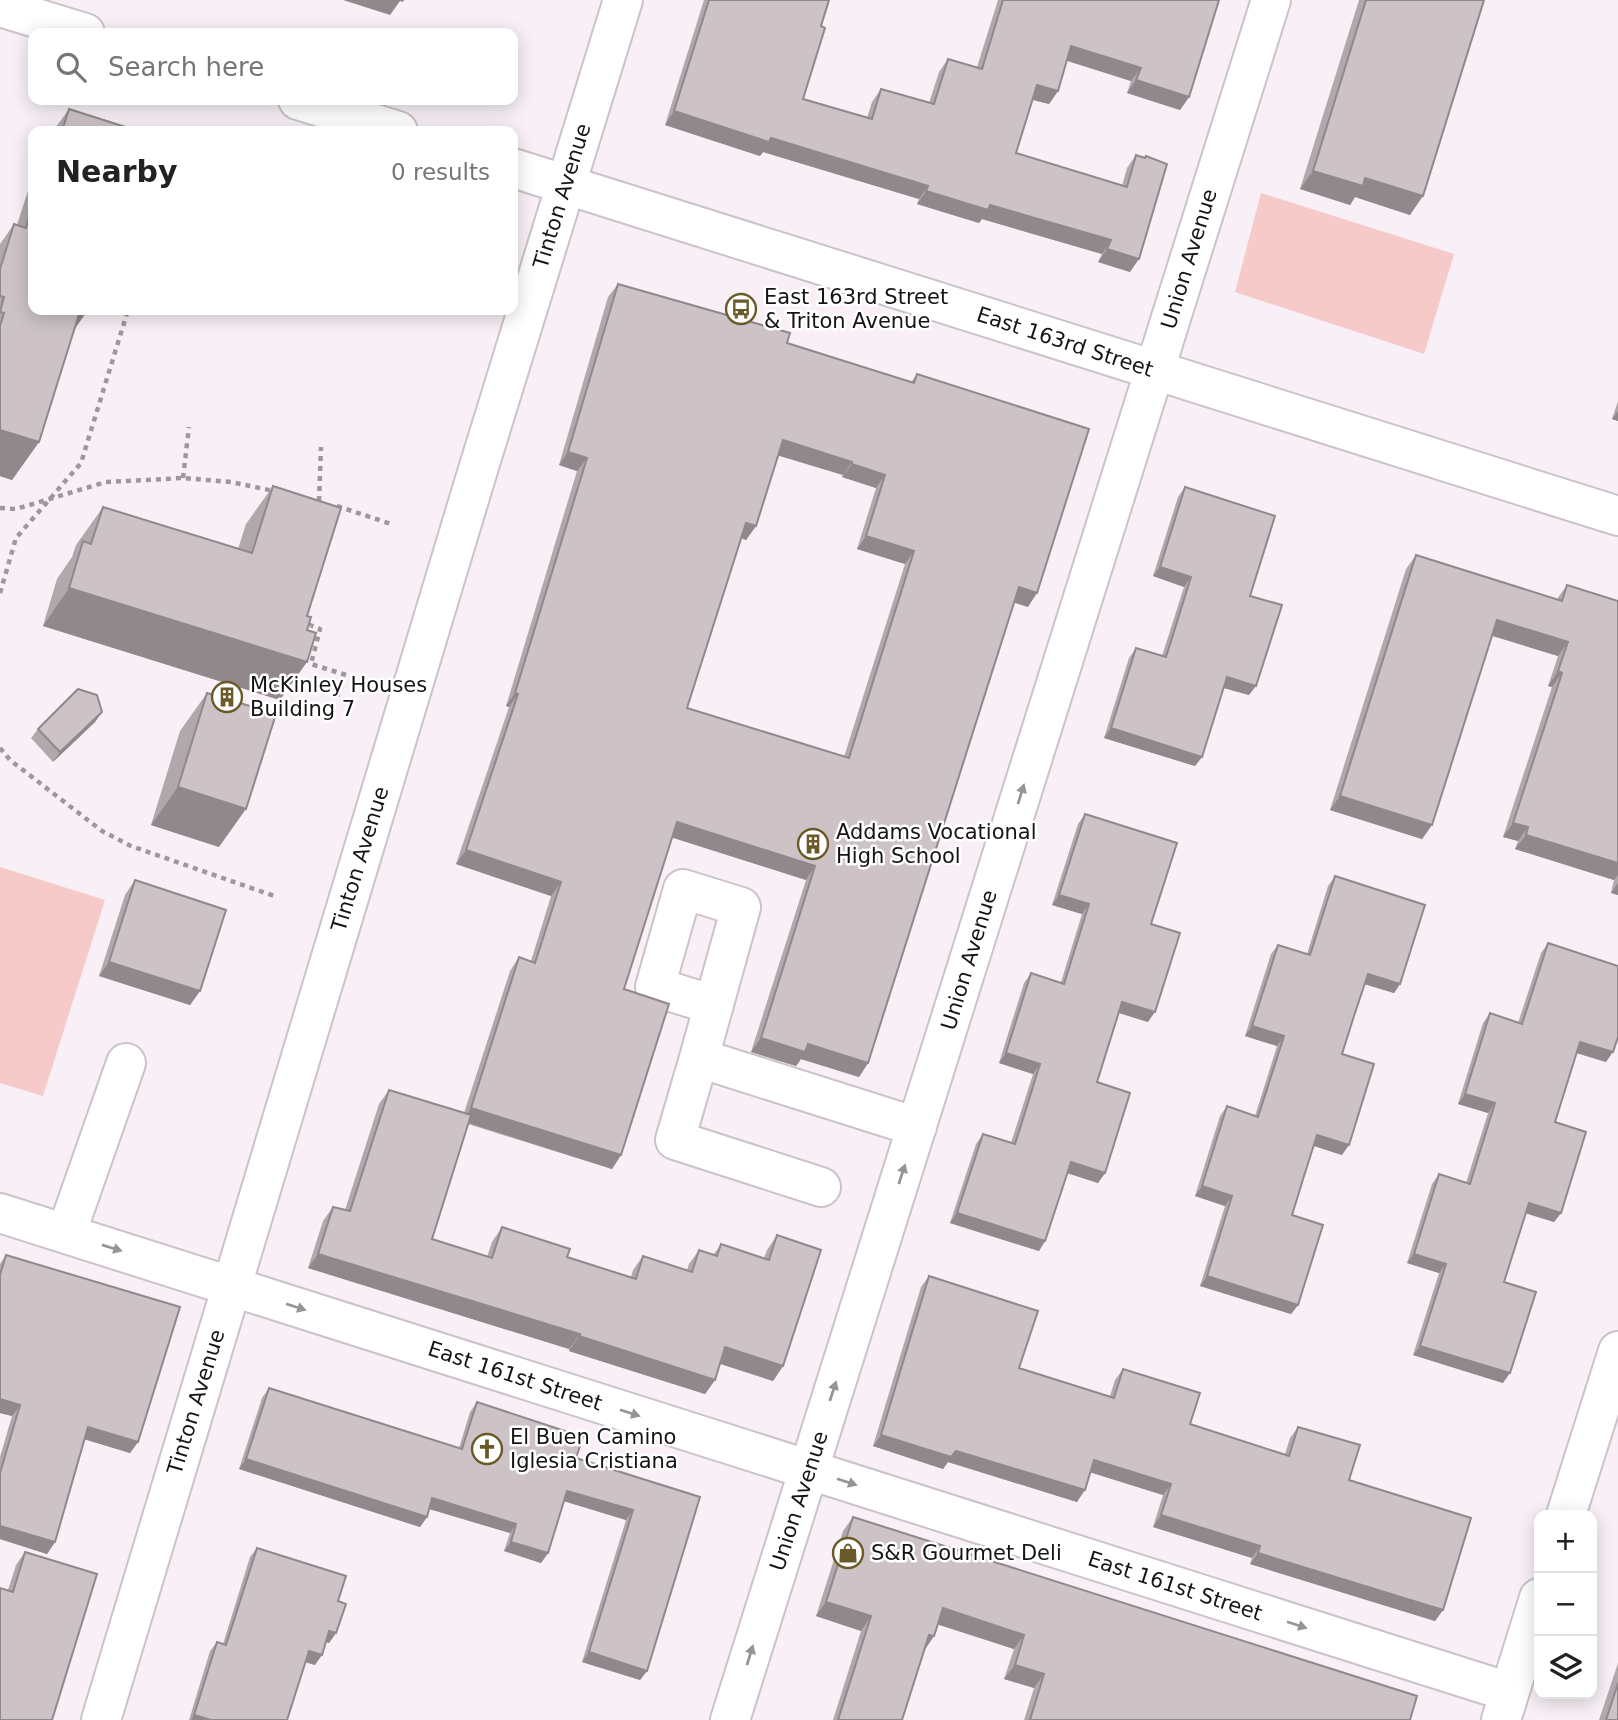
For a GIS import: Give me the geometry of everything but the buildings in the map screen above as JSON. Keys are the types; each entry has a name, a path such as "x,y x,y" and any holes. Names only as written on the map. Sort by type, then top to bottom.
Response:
{"street":[{"name":"Tinton Avenue","path":"101,1720 623,0"},
{"name":"Union Avenue","path":"730,1720 1271,0"},
{"path":"0,7 69,28"},
{"path":"314,105 382,126"},
{"name":"East 163rd Street","path":"518,169 1618,516"},
{"path":"714,1005 675,1140 821,1187"},
{"path":"699,1058 917,1127"},
{"path":"66,1234 126,1063"},
{"name":"East 161st Street","path":"0,1213 808,1469 1505,1706"},
{"path":"1568,1510 1618,1351"},
{"path":"1505,1706 1534,1614"}],"path":[{"path":"0,593 16,538 81,463 126,315"},
{"path":"183,478 189,427"},
{"path":"319,501 321,447"},
{"path":"0,508 16,509 106,482 183,478 231,482 282,492"},
{"path":"308,497 394,525"},
{"path":"304,648 310,625 320,629 311,664 346,675"},
{"path":"295,681 298,670"},
{"path":"287,678 340,695"},
{"path":"0,748 10,760 112,836 131,846 277,897"}],"shaded area":[{"path":"1261,193 1454,254 1424,354 1235,292"},
{"path":"0,867 105,900 43,1096 0,1083"}],"place":[{"name":"East 163rd Street & Triton Avenue","path":"741,309"},
{"name":"McKinley Houses Building 7","path":"227,697"},
{"name":"Addams Vocational High School","path":"813,844"},
{"name":"El Buen Camino Iglesia Cristiana","path":"487,1449"},
{"name":"S&R Gourmet Deli","path":"848,1553"}]}
